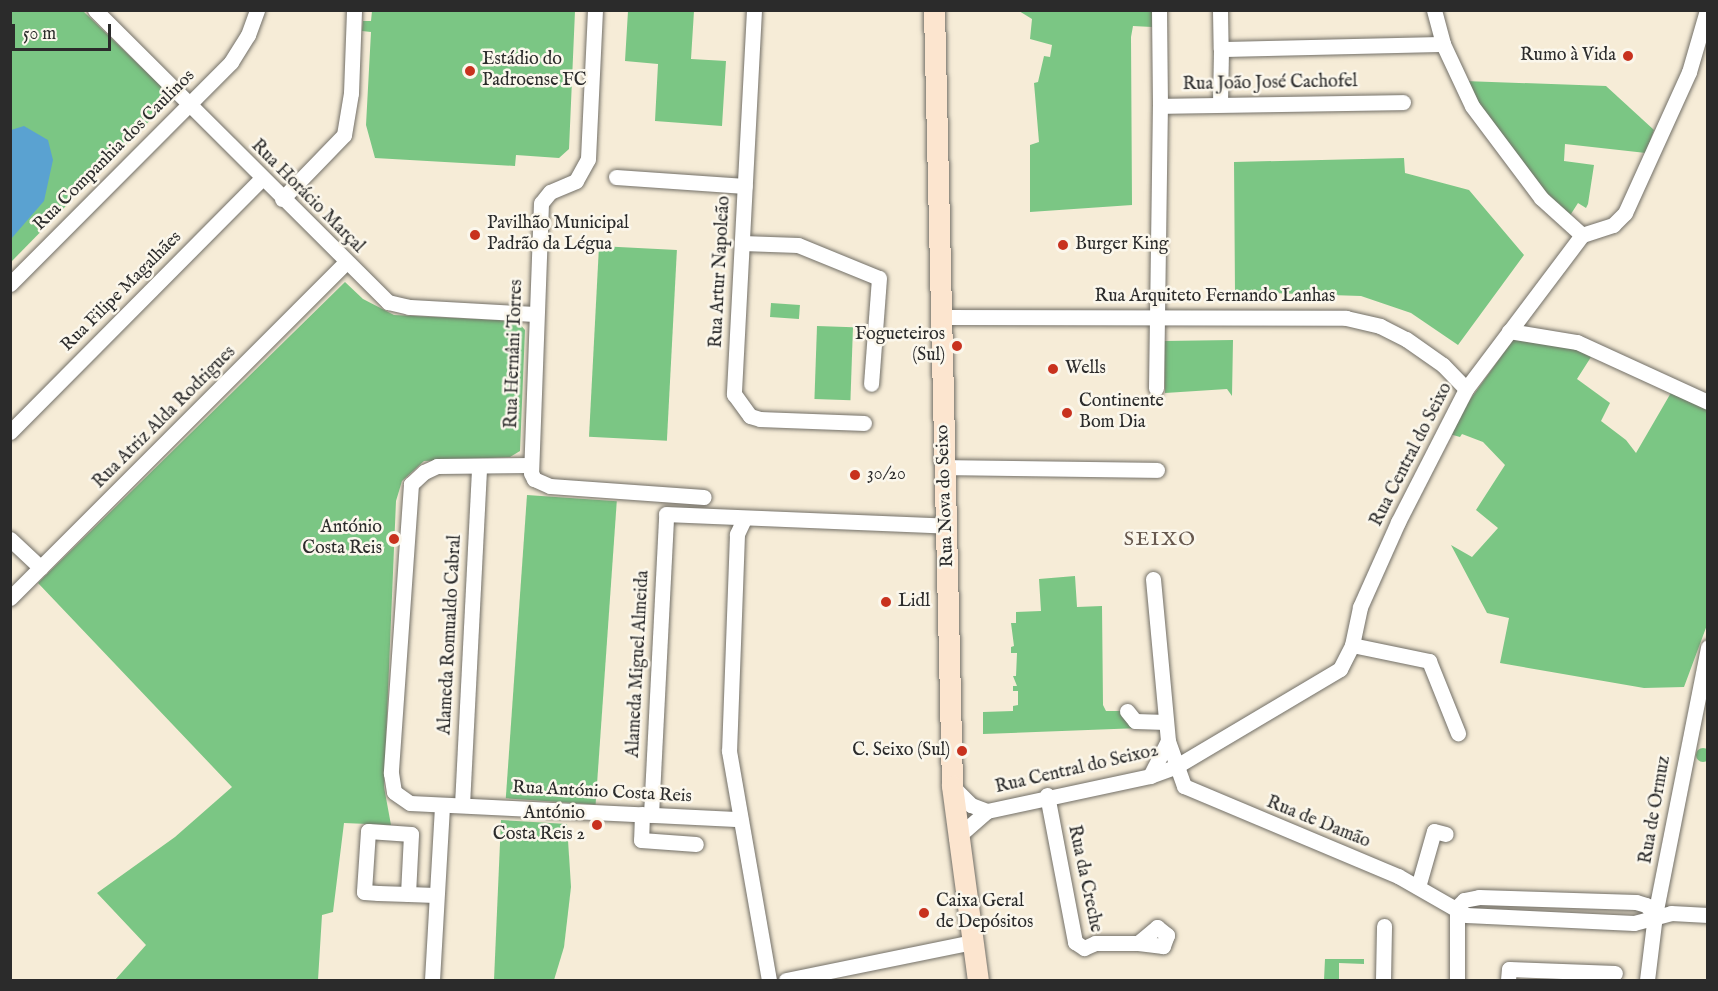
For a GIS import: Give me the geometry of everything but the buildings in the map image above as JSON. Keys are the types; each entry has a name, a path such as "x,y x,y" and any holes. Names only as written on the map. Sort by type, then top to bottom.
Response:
{"main road":[{"name":"Rua Nova do Seixo","path":"934,10 952,786 956,838 978,981"}],"street":[{"name":"Rua Horácio Marçal","path":"95,10 345,263 394,305 536,314"},
{"name":"Rua Companhia dos Caulinos","path":"10,284 231,62 248,35 257,10"},
{"path":"282,199 344,135 351,93 354,10"},
{"name":"Rua Hernâni Torres","path":"530,465 541,203 550,192 576,181 588,159 595,10"},
{"name":"Rua Artur Napoleão","path":"754,10 734,394 750,416 760,419 864,423"},
{"name":"Rua João José Cachofel","path":"1159,10 1160,106 1403,102"},
{"path":"1220,10 1220,104"},
{"path":"1434,10 1443,44 1472,106 1541,198 1581,235 1613,225 1625,213 1692,64 1707,17"},
{"path":"1221,49 1443,44"},
{"path":"1692,64 1707,60"},
{"path":"1156,388 1160,106"},
{"path":"616,177 745,186"},
{"name":"Rua Filipe Magalhães","path":"10,432 261,179"},
{"name":"Rua Central do Seixo","path":"1175,767 1326,680 1345,663 1352,645 1360,607 1398,522 1467,389 1581,235"},
{"path":"742,243 798,245 879,278 871,384"},
{"name":"Rua Atriz Alda Rodrigues","path":"10,598 345,263"},
{"name":"Rua Arquiteto Fernando Lanhas","path":"941,317 1324,316 1362,321 1406,339 1443,365 1467,389"},
{"path":"1509,331 1577,342 1707,402"},
{"path":"530,465 534,479 549,486 704,497"},
{"name":"Rua António Costa Reis","path":"530,465 430,468 414,480 409,489 390,781 394,792 402,800 442,805 741,819"},
{"name":"Alameda Romualdo Cabral","path":"462,805 479,467"},
{"path":"945,467 1157,470"},
{"name":"Alameda Miguel Almeida","path":"696,844 641,840 647,814 666,514 744,519"},
{"path":"769,981 729,751 737,534 744,519 947,526"},
{"path":"10,539 41,568"},
{"path":"1153,579 1168,741 1175,767"},
{"path":"1352,645 1429,661 1458,733"},
{"name":"Rua de Ormuz","path":"1647,981 1655,915 1707,647"},
{"path":"1127,711 1135,721 1166,722"},
{"path":"1150,776 1168,741"},
{"name":"Rua Central do Seixo2","path":"956,838 987,811 1047,795 1150,776 1175,767"},
{"name":"Rua de Damão","path":"1175,767 1184,786 1418,886 1456,906 1466,915 1634,923 1647,922 1655,915 1707,915"},
{"name":"Rua Central do Seixo2","path":"952,786 971,805 987,811"},
{"name":"Rua da Creche","path":"1047,795 1075,942 1084,948 1095,943 1138,943"},
{"path":"432,981 435,895 442,805"},
{"path":"408,894 411,834 368,831 364,892 408,894 435,895"},
{"path":"1418,886 1434,831 1446,834"},
{"name":"Rua de Damão","path":"1456,906 1464,900 1479,897 1635,902 1646,905 1655,915"},
{"path":"1456,906 1456,981"},
{"path":"1383,981 1384,926"},
{"path":"786,981 852,975 973,942"},
{"path":"1508,981 1509,969 1616,973"}],"green space":[{"path":"11,11 83,11 166,91 169,101 11,262"},
{"name":"Estádio do Padroense FC","path":"372,11 575,11 569,149 559,158 516,155 515,166 375,158 366,125 371,32 362,31 363,21 371,21"},
{"path":"628,11 694,11 691,59 726,61 722,126 655,121 658,64 625,61"},
{"path":"1019,11 1152,11 1152,27 1133,26 1131,37 1132,205 1030,212 1030,145 1039,142 1034,83 1038,82 1044,56 1050,57 1052,45 1030,39 1032,19"},
{"path":"1464,81 1606,86 1654,130 1646,153 1565,144 1564,161 1594,165 1588,204 1586,208 1578,203 1569,217 1524,170"},
{"path":"1404,158 1405,173 1469,190 1524,255 1458,345 1411,313 1361,296 1235,292 1234,162"},
{"path":"599,246 677,250 667,441 589,437"},
{"path":"345,282 363,299 394,315 517,321 525,330 520,451 510,457 424,461 402,481 396,501 384,787 391,825 344,823 333,912 322,915 318,980 115,980 146,945 97,893 175,837 232,787 38,583"},
{"path":"771,303 800,305 799,319 770,317"},
{"path":"817,326 853,327 850,400 814,399"},
{"path":"1516,336 1573,346 1591,357 1577,379 1610,403 1601,421 1626,440 1636,453 1672,391 1707,408 1707,625 1684,687 1644,688 1500,663 1509,618 1487,613 1451,545 1472,557 1498,528 1476,510 1505,465 1483,442 1462,434 1460,437 1446,433"},
{"path":"1233,340 1232,396 1227,389 1165,393 1164,341"},
{"path":"527,495 617,501 596,805 506,798"},
{"path":"1075,576 1077,607 1102,606 1103,705 1106,711 1122,711 1140,728 983,734 983,712 1013,711 1013,706 1018,705 1018,691 1013,691 1013,686 1017,686 1013,676 1016,676 1017,653 1011,653 1011,647 1014,646 1011,623 1016,623 1016,612 1041,611 1039,579"},
{"path":"1700,748 1706,748 1710,755 1706,762 1700,762 1696,758 1696,752"},
{"path":"501,820 567,824 571,887 564,947 554,980 494,980"},
{"path":"1325,959 1364,959 1364,964 1339,963 1339,980 1324,980"}],"water":[{"path":"24,126 48,140 53,160 44,201 11,239 11,130"}],"place":[{"name":"Rumo à Vida","path":"1628,56"},
{"name":"Estádio do Padroense FC","path":"470,71"},
{"name":"Pavilhão Municipal Padrão da Légua","path":"475,235"},
{"name":"Burger King","path":"1063,245"},
{"name":"Fogueteiros (Sul)","path":"957,346"},
{"name":"Wells","path":"1053,369"},
{"name":"Continente Bom Dia","path":"1067,413"},
{"name":"30/20","path":"855,475"},
{"name":"António Costa Reis","path":"394,539"},
{"name":"Lidl","path":"886,602"},
{"name":"C. Seixo (Sul)","path":"962,751"},
{"name":"António Costa Reis 2","path":"597,825"},
{"name":"Caixa Geral de Depósitos","path":"924,913"}],"district":[{"name":"SEIXO","path":"1160,539"}]}
